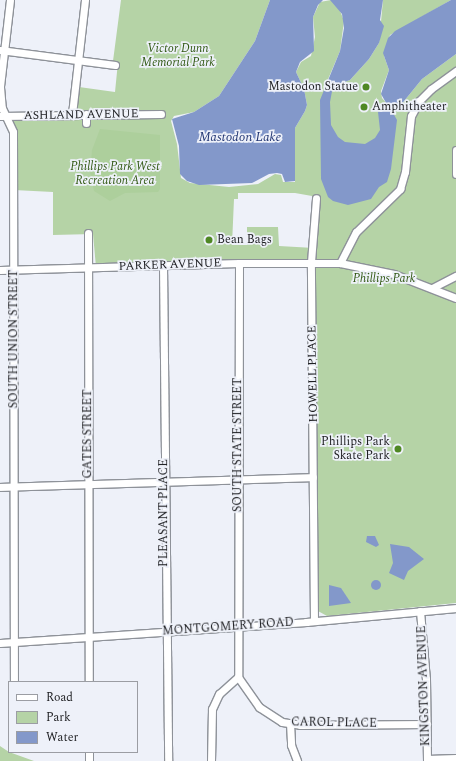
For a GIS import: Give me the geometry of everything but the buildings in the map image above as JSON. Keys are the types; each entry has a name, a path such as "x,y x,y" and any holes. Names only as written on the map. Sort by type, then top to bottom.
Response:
{"street":[{"name":"SOUTH UNION STREET","path":"10,0 2,50 1,103 4,116 13,132 15,269 14,681"},
{"path":"72,114 85,0"},
{"path":"2,50 115,65"},
{"path":"340,263 356,232 400,189 405,172 411,116 419,101 431,89 456,71"},
{"path":"86,114 86,123"},
{"name":"ASHLAND AVENUE","path":"4,116 161,114"},
{"path":"456,150 456,174"},
{"name":"HOWELL PLACE","path":"314,621 312,262 316,198"},
{"name":"GATES STREET","path":"88,233 89,681"},
{"name":"PARKER AVENUE","path":"0,270 239,263 340,263 372,268 432,288 456,298"},
{"name":"SOUTH STATE STREET","path":"238,677 237,480 239,263"},
{"name":"PLEASANT PLACE","path":"163,265 165,631 168,761"},
{"path":"432,288 456,276"},
{"path":"0,487 164,483 313,477"},
{"name":"MONTGOMERY ROAD","path":"0,642 238,627 456,608"},
{"name":"KINGSTON AVENUE","path":"420,611 427,760"},
{"path":"211,761 212,709 219,694 238,677"},
{"name":"CAROL PLACE","path":"238,677 258,707 273,718 290,724 426,724"},
{"path":"290,724 291,745 297,761"},
{"path":"427,760 456,758"}],"green space":[{"name":"Phillips Park","path":"121,0 270,0 255,41 219,96 194,112 174,116 171,121 177,144 181,178 190,183 229,187 258,184 275,174 281,175 283,182 295,182 295,128 307,105 304,89 296,72 301,62 311,56 315,37 313,17 320,2 331,0 339,8 344,21 340,51 326,84 333,86 350,80 369,59 379,43 383,0 451,0 390,35 384,56 389,70 381,91 382,98 389,106 393,108 400,106 422,79 456,54 456,603 327,616 318,611 313,260 96,267 93,234 53,235 53,192 14,190 13,132 8,116 77,112 79,87 115,92 118,62 113,61","holes":["238,193 295,193 312,196 318,207 314,248 279,246 278,227 247,227 247,245 232,245 234,199 238,199"]},
{"name":"Phillips Park West Recreation Area","path":"100,129 160,135 160,189 158,192 125,193 110,201 94,191 90,172 92,150"},
{"path":"0,746 8,751 8,753 34,761 0,761"}],"water":[{"name":"Mastodon Lake","path":"270,0 323,0 318,5 313,17 314,51 300,62 296,72 304,89 307,105 295,128 295,181 285,182 282,174 277,173 269,174 252,183 199,185 187,181 180,174 179,146 172,119 194,112 219,96 255,41"},
{"path":"330,0 383,0 380,20 384,26 379,43 369,59 350,80 333,86 330,102 331,125 338,137 345,142 365,144 375,138 380,130 378,112 389,108 381,94 389,70 383,53 388,38 395,31 451,0 456,0 456,54 422,79 400,106 393,108 393,113 397,120 391,169 387,182 379,187 371,199 348,205 333,201 328,197 321,179 320,100 340,51 344,28 342,14"},
{"path":"367,536 375,536 379,545 376,547 366,542"},
{"path":"390,544 409,547 424,559 408,571 404,580 389,573 393,563"},
{"path":"374,580 378,580 380,581 380,589 374,590 371,587 371,583"},
{"path":"329,585 341,588 351,603 329,606"}],"place":[{"name":"Mastodon Statue","path":"366,87"},
{"name":"Amphitheater","path":"364,107"},
{"name":"Bean Bags","path":"209,240"},
{"name":"Phillips Park Skate Park","path":"398,449"}],"park label":[{"name":"Victor Dunn Memorial Park","path":"178,56"}]}
